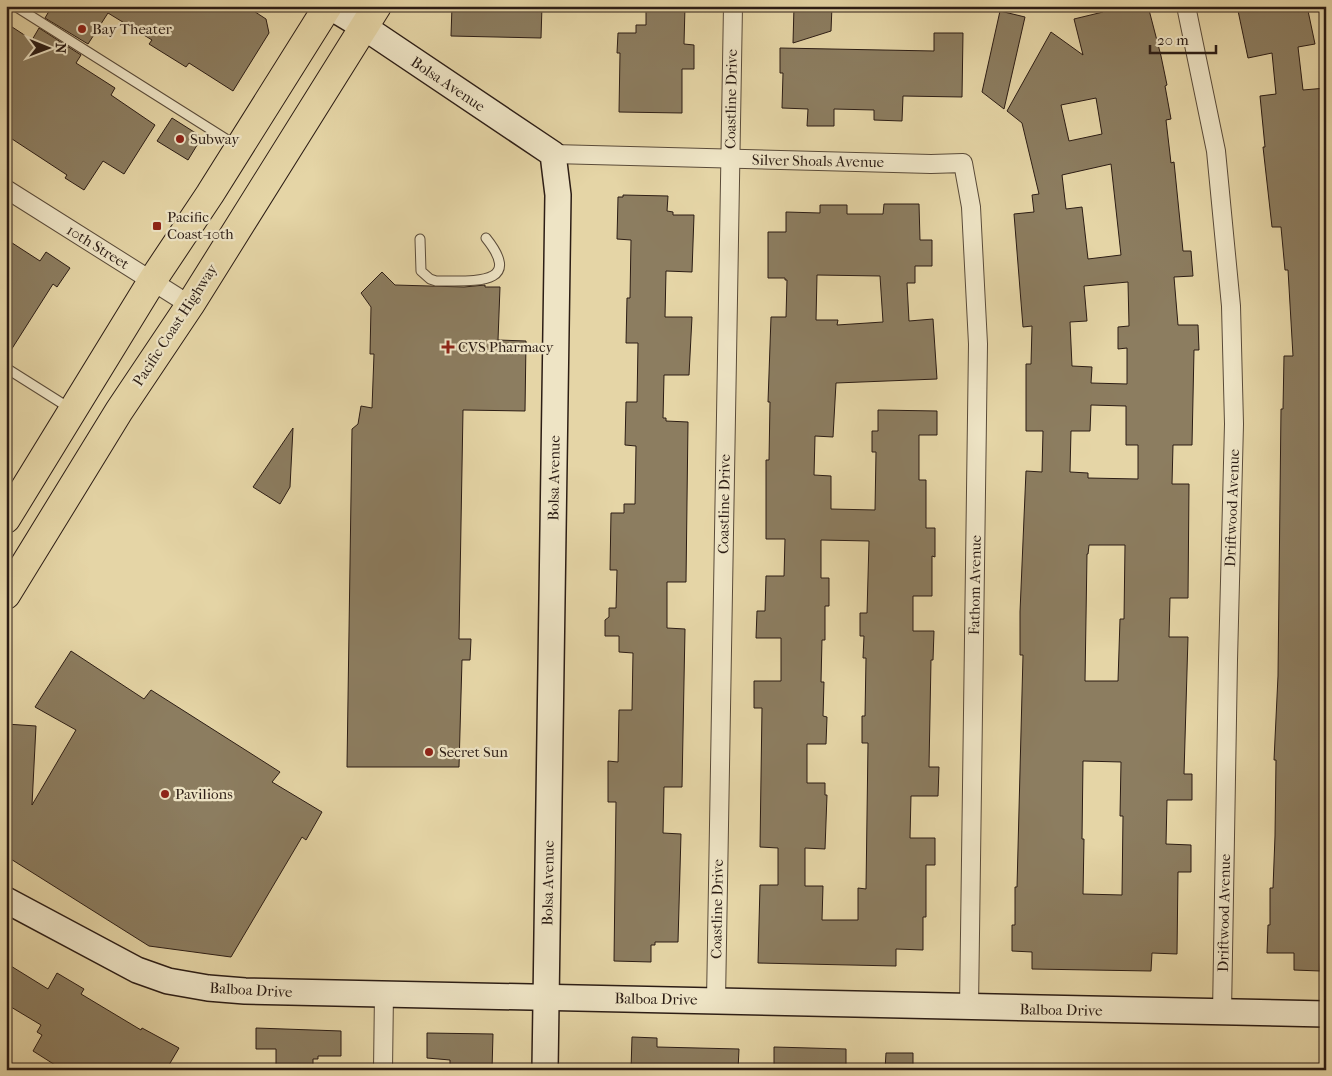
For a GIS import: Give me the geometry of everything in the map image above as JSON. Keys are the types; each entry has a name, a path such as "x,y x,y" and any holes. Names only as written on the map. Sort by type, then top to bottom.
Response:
{"highway":[{"path":"6,519 152,281 239,148 328,6"},
{"name":"Pacific Coast Highway","path":"6,595 118,411 190,305 370,17"}],"street":[{"name":"Bolsa Avenue","path":"328,6 370,17 553,154 558,195 545,1070"},
{"name":"Coastline Drive","path":"716,1001 733,6"},
{"name":"Driftwood Avenue","path":"1186,6 1216,151 1231,306 1234,424 1222,1013"},
{"name":"Silver Shoals Avenue","path":"553,154 963,163"},
{"name":"Fathom Avenue","path":"963,163 971,208 978,344 969,1008"},
{"name":"10th Street","path":"6,189 190,305"},
{"name":"Balboa Drive","path":"6,900 137,970 168,981 208,988 245,991 547,996 969,1008 1326,1014"},
{"path":"383,1070 384,993"}],"lane":[{"path":"15,6 239,148"},
{"path":"420,238 421,271 430,279 436,281 485,280 494,276 498,272 500,258 486,238"},
{"path":"6,368 73,410"}],"building":[{"path":"52,6 246,6 266,19 269,33 233,91 189,63 186,67 149,44 152,40 108,13 88,44 45,18"},
{"path":"452,6 542,6 541,38 451,36"},
{"path":"646,6 685,6 684,44 694,45 694,69 682,69 682,113 619,112 620,53 617,53 618,33 636,33 636,25 646,25"},
{"path":"794,6 832,6 831,31 793,43"},
{"path":"1102,6 1148,6 1167,85 1165,86 1171,119 1166,120 1171,163 1174,162 1183,251 1191,251 1193,276 1174,277 1178,325 1198,325 1199,350 1194,350 1192,445 1173,445 1172,484 1189,484 1188,598 1170,598 1169,637 1188,637 1184,774 1192,774 1192,800 1167,800 1166,844 1191,845 1191,872 1178,872 1177,954 1152,953 1151,971 1032,969 1032,952 1012,951 1012,925 1015,925 1015,887 1017,887 1023,655 1020,655 1020,612 1026,471 1042,472 1043,431 1026,431 1026,364 1031,364 1032,326 1023,327 1014,214 1034,212 1032,195 1039,194 1022,123 1007,111 1051,32 1083,55 1074,19 1103,12","holes":["1096,98 1102,134 1069,141 1061,105","1111,164 1121,255 1088,259 1082,207 1066,209 1062,175","1128,282 1129,326 1118,327 1118,349 1127,348 1127,384 1091,383 1092,367 1072,366 1070,322 1087,321 1084,286","1091,405 1126,406 1126,445 1138,445 1138,479 1088,478 1088,473 1070,472 1071,431 1090,431","1089,545 1125,545 1124,619 1120,619 1118,681 1085,681 1087,554","1083,761 1121,762 1120,816 1123,816 1122,895 1083,894 1084,839 1082,839"]},
{"path":"1237,6 1307,6 1315,44 1298,47 1303,90 1326,88 1326,954 1321,954 1320,971 1294,970 1294,953 1267,953 1268,925 1270,925 1270,888 1273,888 1275,836 1276,760 1274,760 1278,676 1281,409 1283,409 1284,356 1293,356 1288,270 1285,270 1281,227 1272,227 1263,147 1265,147 1260,96 1276,94 1272,53 1248,58"},
{"path":"1000,11 1025,17 1004,109 982,92"},
{"path":"6,23 32,40 39,28 81,55 76,63 115,88 111,95 155,125 124,174 103,161 84,190 65,178 67,175 6,135"},
{"path":"934,33 963,33 962,97 903,96 902,121 874,120 874,110 834,109 834,126 807,126 808,109 782,108 783,73 780,73 780,48 934,51"},
{"name":"Subway","path":"172,118 202,137 188,160 157,141"},
{"path":"623,195 668,196 667,211 673,212 673,215 694,215 692,272 666,271 665,317 692,317 689,375 664,375 663,418 666,418 666,421 688,422 686,582 667,582 667,628 685,629 682,787 664,787 663,833 681,834 678,942 655,942 655,945 651,945 651,962 614,961 616,802 608,802 608,761 618,762 619,710 632,710 633,653 619,652 619,636 605,636 605,620 609,617 609,608 616,608 617,570 610,570 611,513 624,513 624,504 635,504 636,446 625,445 626,402 637,402 638,343 626,343 627,298 630,298 631,240 617,239 618,197 623,197"},
{"path":"884,204 919,204 920,240 932,240 932,266 915,266 915,283 907,283 909,321 933,319 937,379 836,383 833,437 815,436 814,475 831,476 831,509 875,510 876,452 872,452 872,431 878,431 878,410 937,411 937,435 919,435 919,480 926,480 926,528 935,528 935,557 932,556 932,596 913,596 913,631 934,631 933,660 931,660 929,767 939,767 938,796 911,796 910,838 935,838 935,865 926,865 926,917 923,917 923,950 896,949 896,966 758,963 760,885 778,885 778,848 760,847 762,708 754,708 754,681 781,681 781,638 756,638 757,611 765,611 766,576 784,576 785,539 766,539 766,460 769,460 770,402 768,402 771,317 786,317 787,280 785,278 768,278 768,232 786,232 786,212 820,213 820,205 847,205 847,214 883,214","holes":["817,275 880,276 883,322 837,325 838,320 816,320","821,540 869,541 867,613 860,613 860,636 864,636 863,658 866,658 865,716 862,716 862,743 868,743 866,889 858,888 858,920 822,920 823,886 805,886 805,848 825,849 827,795 825,795 825,783 807,783 807,744 826,744 827,717 823,716 824,682 821,682 822,640 825,640 825,606 829,606 829,578 821,578"]},
{"path":"6,239 40,261 46,252 70,268 57,287 53,284 6,358"},
{"path":"382,272 395,285 464,287 485,285 485,287 500,287 498,340 526,341 525,411 463,410 459,639 471,639 470,660 462,660 459,767 347,767 352,429 358,424 361,406 372,408 374,354 370,354 371,307 361,293"},
{"path":"293,428 290,487 280,504 253,487"},
{"name":"Pavilions","path":"71,651 144,699 151,690 280,772 272,782 322,812 306,840 302,837 231,957 149,946 6,856 6,724 36,726 32,805 76,730 35,707"},
{"path":"6,963 48,989 57,973 84,989 81,994 141,1030 142,1028 179,1048 166,1070 63,1070 33,1051 42,1035 37,1032 41,1025 6,1004"},
{"path":"256,1028 341,1031 341,1056 318,1056 318,1059 313,1059 313,1070 276,1070 276,1049 256,1049"},
{"path":"427,1033 493,1034 492,1070 450,1070 450,1060 427,1058"},
{"path":"632,1037 657,1038 657,1047 739,1049 738,1070 631,1070"},
{"path":"774,1047 846,1049 846,1070 774,1070"},
{"path":"886,1053 913,1053 913,1070 885,1070"}],"place":[{"name":"Bay Theater","path":"82,29"},
{"name":"Subway","path":"180,139"},
{"name":"Pacific Coast-10th","path":"157,226"},
{"name":"CVS Pharmacy","path":"448,347"},
{"name":"Secret Sun","path":"429,752"},
{"name":"Pavilions","path":"165,794"}]}
